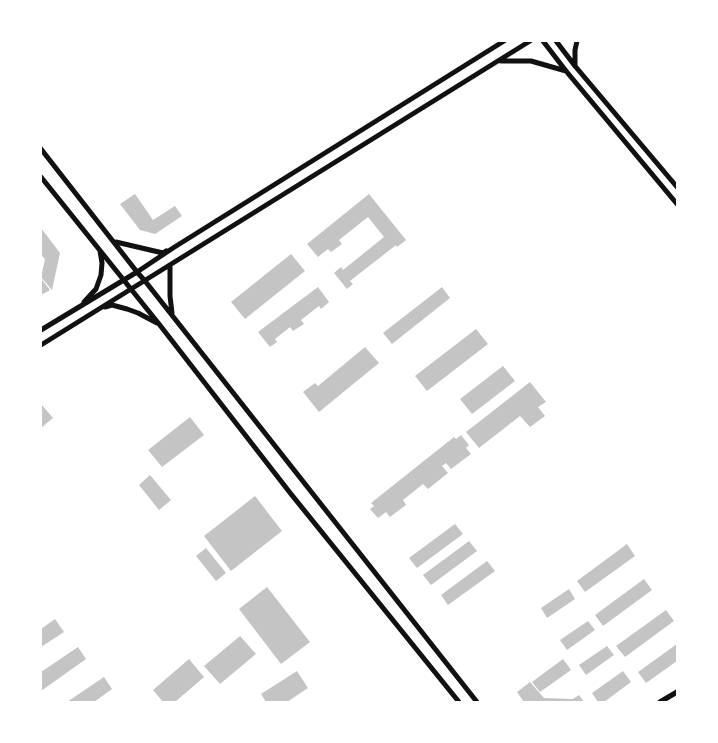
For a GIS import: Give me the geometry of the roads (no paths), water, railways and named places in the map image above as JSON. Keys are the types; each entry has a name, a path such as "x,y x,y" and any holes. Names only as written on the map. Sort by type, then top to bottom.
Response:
{"main road":[{"path":"489,51 493,41"},
{"path":"41,330 137,272 504,41"},
{"path":"41,344 530,41"},
{"path":"543,41 677,204"},
{"path":"556,41 677,187"},
{"path":"575,66 577,41"},
{"path":"498,61 531,61 566,70"},
{"path":"41,149 477,702"},
{"path":"41,177 159,324 297,502 458,702"},
{"path":"114,242 163,253 173,248"},
{"path":"80,306 96,289 101,275 100,251"},
{"path":"170,265 170,296 173,316"},
{"path":"97,310 112,305 138,313 159,324"},
{"path":"660,702 677,692"}]}
